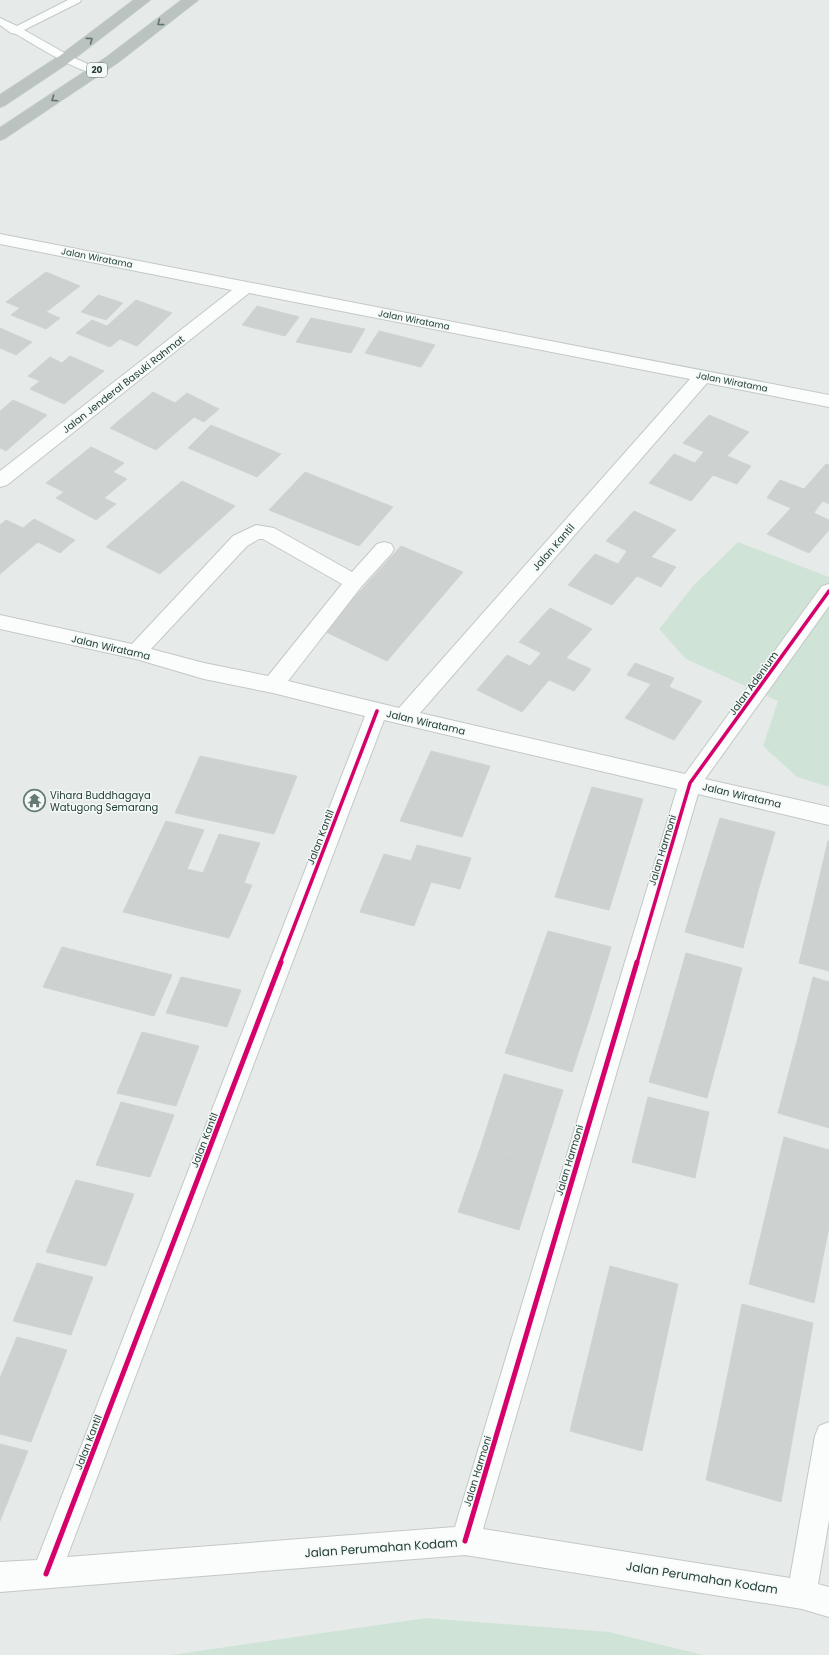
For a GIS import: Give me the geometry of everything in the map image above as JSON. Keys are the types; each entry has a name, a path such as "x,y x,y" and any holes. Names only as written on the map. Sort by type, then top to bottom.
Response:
{"highway":[{"path":"0,102 66,58 143,0"},
{"name":"20","path":"0,135 95,71 191,0"}],"street":[{"name":"Jalan Wiratama","path":"0,239 829,401"},
{"path":"0,256 17,242"},
{"name":"Jalan Jenderal Basuki Rahmat","path":"0,481 246,287"},
{"name":"Jalan Kantil","path":"404,717 703,376"},
{"path":"136,652 240,541 256,532 267,533 354,582"},
{"path":"273,685 354,582 384,549"},
{"name":"Jalan Adenium","path":"690,783 829,591"},
{"name":"Jalan Wiratama","path":"0,622 136,652 176,664 273,685 377,711 829,816"},
{"name":"Jalan Kantil","path":"46,1574 377,711"},
{"name":"Jalan Harmoni","path":"464,1542 690,783"},
{"path":"802,1594 829,1436"},
{"name":"Jalan Perumahan Kodam","path":"0,1577 464,1542 802,1594 829,1602"}],"lane":[{"path":"15,31 76,0"},
{"path":"0,21 15,31 66,58 95,71"}],"green space":[{"path":"738,542 829,577 829,787 797,777 763,746 778,701 686,659 659,629 693,586"},
{"path":"426,1618 609,1632 703,1655 171,1655"}],"building":[{"path":"46,272 80,286 46,312 60,318 46,329 11,315 20,308 6,302"},
{"path":"98,295 123,303 106,320 81,312"},
{"path":"136,300 172,313 137,346 120,339 110,347 76,333 92,320 107,326"},
{"path":"257,306 299,317 285,336 242,325"},
{"path":"311,318 365,329 351,353 296,342"},
{"path":"0,328 32,342 16,355 0,348"},
{"path":"379,331 435,345 428,356 372,342"},
{"path":"372,342 428,356 421,367 365,353"},
{"path":"70,356 104,371 64,404 30,389 40,381 28,376 50,357 62,363"},
{"path":"153,392 175,403 187,393 219,409 204,422 194,417 156,450 110,428"},
{"path":"13,400 47,415 6,451 0,448 0,411"},
{"path":"709,415 749,432 727,456 751,466 744,475 699,458 704,452 683,443"},
{"path":"211,425 281,454 257,477 188,448"},
{"path":"91,447 124,463 113,472 127,479 104,498 116,504 96,520 56,498 64,492 46,483"},
{"path":"674,454 695,463 699,458 744,475 737,484 713,475 691,501 649,483"},
{"path":"826,464 829,465 829,504 823,501 818,507 773,489 780,480 804,489"},
{"path":"305,472 393,507 359,546 269,510"},
{"path":"182,481 235,506 160,574 106,547"},
{"path":"773,489 818,507 814,513 829,520 829,530 809,553 767,534 791,508 767,498"},
{"path":"634,511 676,530 651,557 676,567 669,576 623,557 627,551 606,541"},
{"path":"34,519 75,540 60,553 38,542 0,574 0,525 6,520 23,528"},
{"path":"401,546 463,572 387,661 324,631"},
{"path":"595,554 618,564 623,557 669,576 661,587 637,576 612,605 568,585"},
{"path":"550,608 592,629 566,658 591,669 583,680 536,659 541,653 519,642"},
{"path":"507,655 530,666 536,659 583,680 574,691 549,680 522,712 477,690"},
{"path":"635,663 674,678 669,687 702,701 674,740 625,718 651,684 627,675"},
{"path":"431,751 490,766 462,837 400,821"},
{"path":"200,756 297,776 274,834 175,813"},
{"path":"592,787 643,799 626,855 573,842"},
{"path":"720,818 775,832 758,891 702,876"},
{"path":"166,821 204,830 187,869 203,873 219,834 260,843 244,883 252,885 229,938 123,912"},
{"path":"829,841 829,905 814,901"},
{"path":"573,842 626,855 609,910 555,897"},
{"path":"417,845 471,858 460,889 431,882 414,926 360,912 384,854 411,861"},
{"path":"702,876 758,891 743,948 685,932"},
{"path":"814,901 829,905 829,971 799,963"},
{"path":"548,931 611,947 592,1011 526,993"},
{"path":"62,947 172,975 154,1016 43,987"},
{"path":"686,953 742,968 725,1032 668,1017"},
{"path":"181,977 241,990 227,1027 166,1013"},
{"path":"813,977 829,982 829,1055 796,1045"},
{"path":"526,993 592,1011 572,1072 505,1053"},
{"path":"668,1017 725,1032 707,1098 649,1082"},
{"path":"142,1032 199,1046 176,1106 117,1093"},
{"path":"796,1045 829,1055 829,1128 778,1113"},
{"path":"504,1074 563,1090 540,1163 481,1146"},
{"path":"648,1097 709,1112 695,1178 632,1162"},
{"path":"121,1102 174,1115 150,1177 96,1165"},
{"path":"784,1137 829,1150 829,1227 767,1209"},
{"path":"481,1146 540,1163 519,1230 458,1212"},
{"path":"76,1180 134,1194 106,1266 46,1252"},
{"path":"767,1209 829,1227 814,1303 749,1284"},
{"path":"37,1263 93,1277 71,1335 13,1321"},
{"path":"610,1266 678,1284 660,1368 590,1349"},
{"path":"742,1304 813,1323 797,1413 724,1393"},
{"path":"17,1337 67,1350 31,1442 0,1434 0,1378"},
{"path":"590,1349 660,1368 642,1451 570,1431"},
{"path":"724,1393 797,1413 781,1502 706,1480"},
{"path":"0,1444 28,1451 0,1521"}],"cycle path":[{"path":"465,1541 690,783 829,591"},
{"path":"46,1574 377,711"}],"place":[{"name":"Vihara Buddhagaya Watugong Semarang","path":"34,801"}]}
